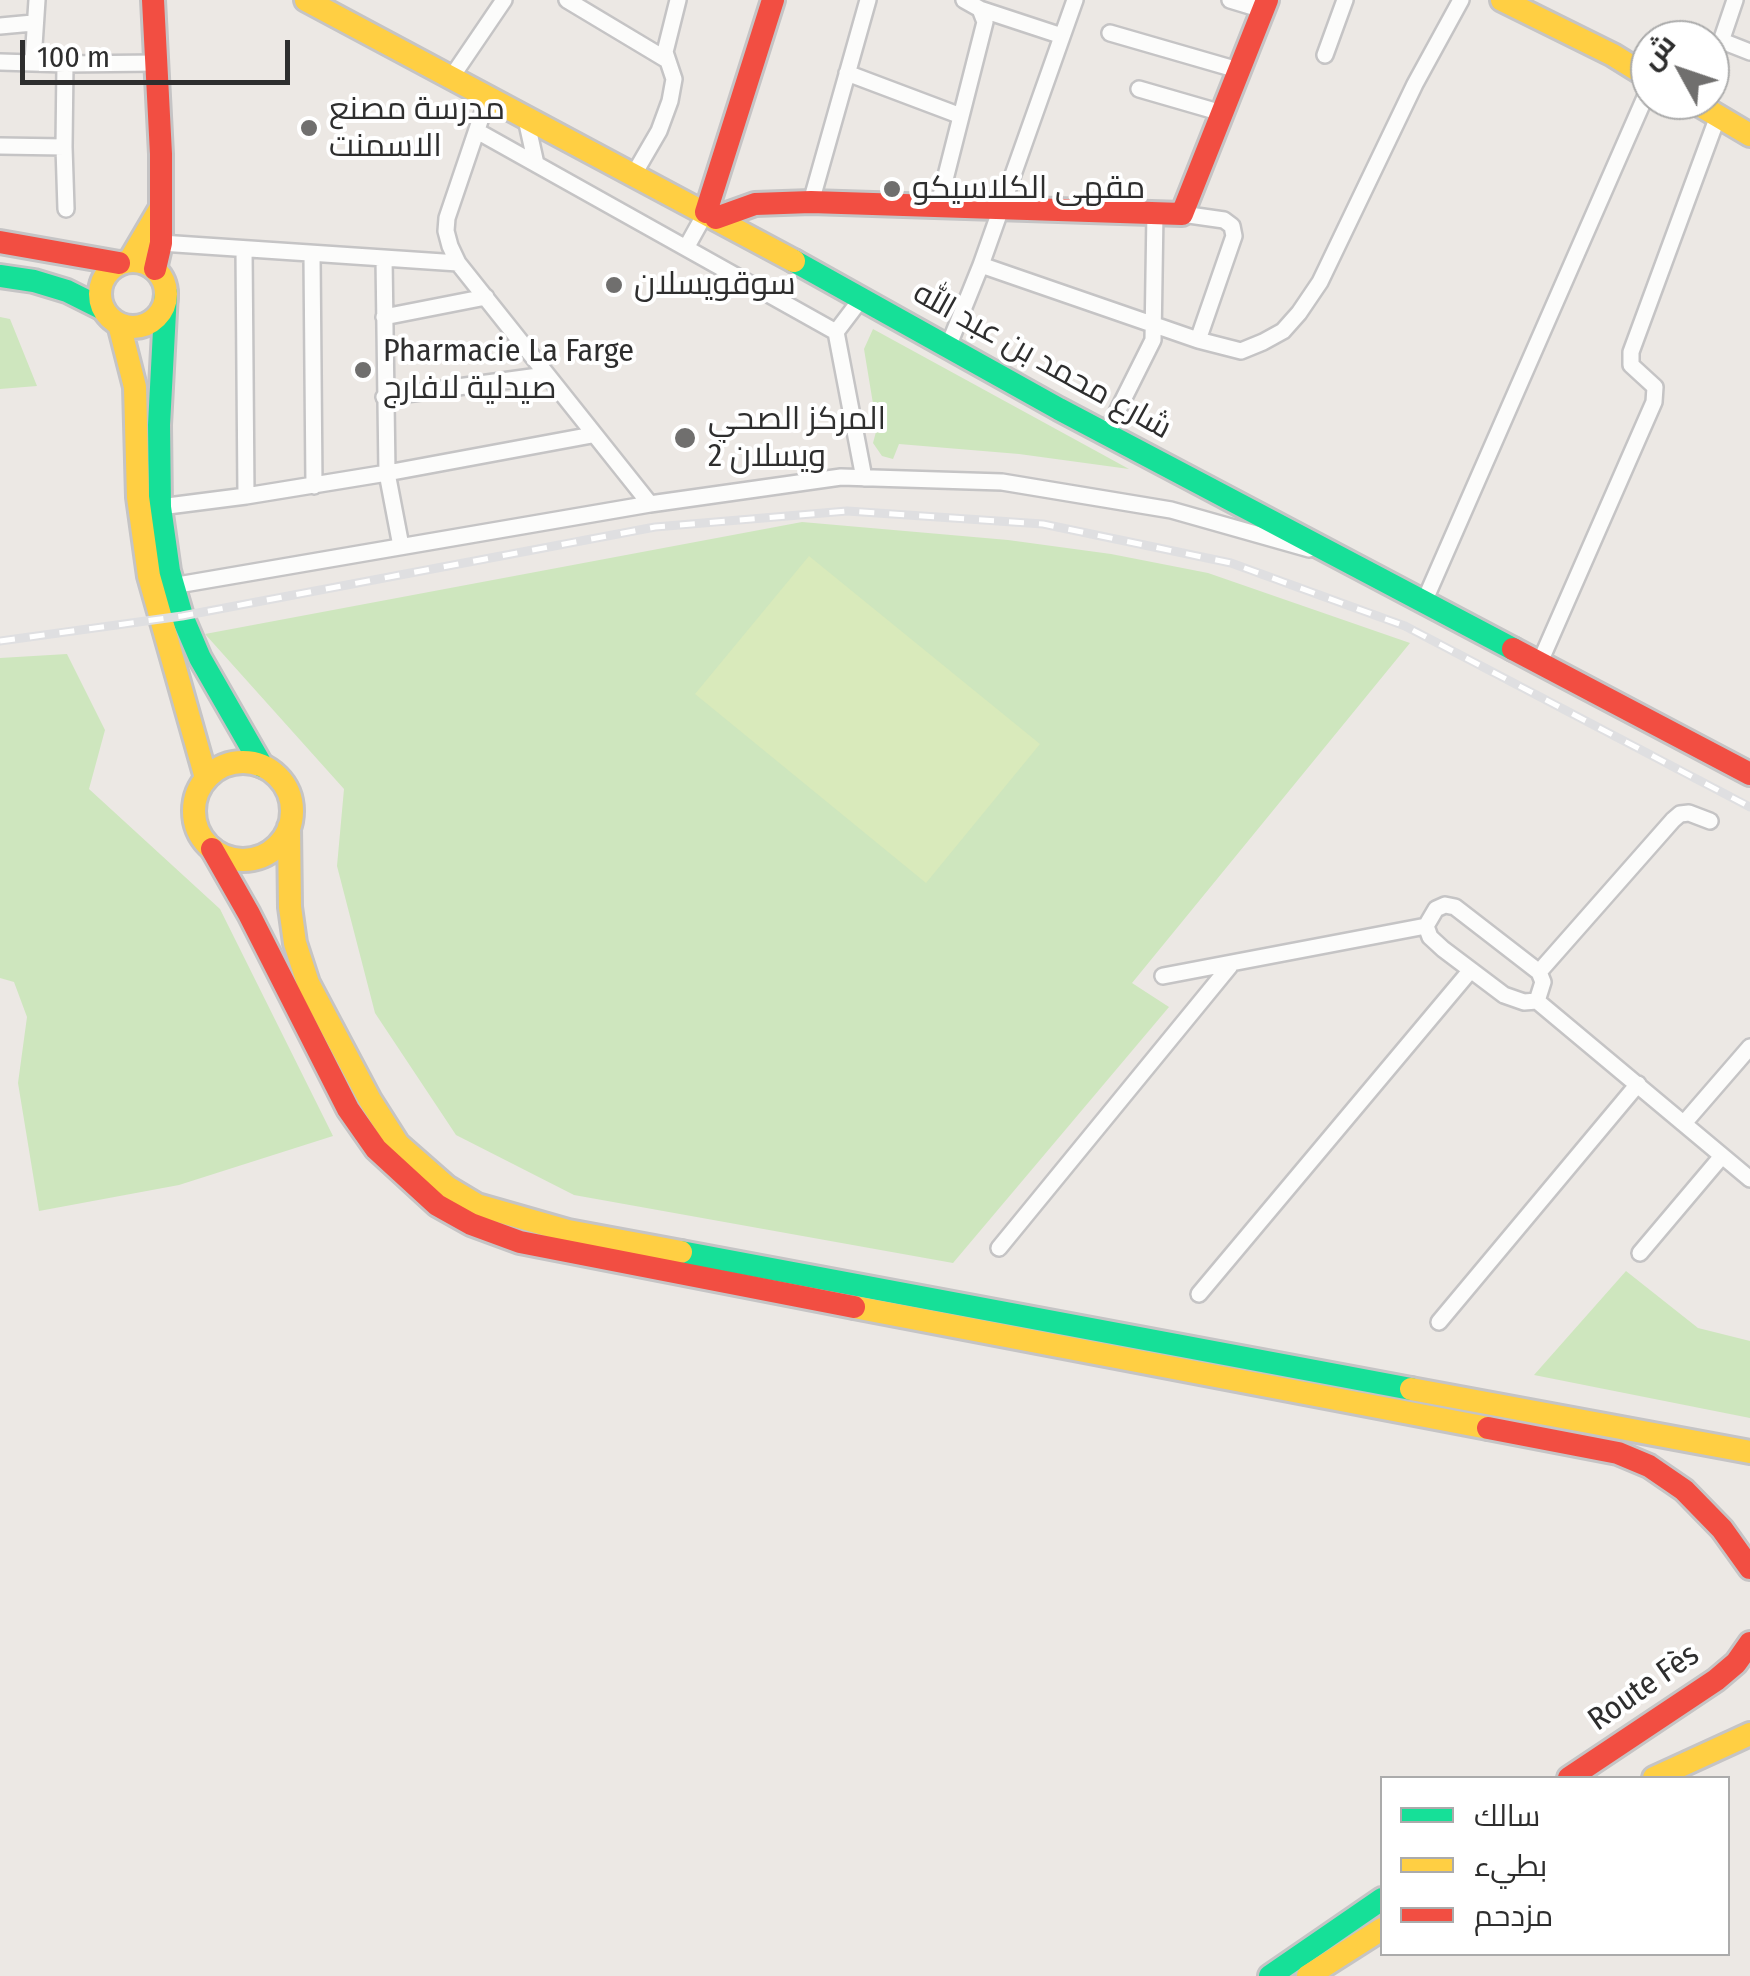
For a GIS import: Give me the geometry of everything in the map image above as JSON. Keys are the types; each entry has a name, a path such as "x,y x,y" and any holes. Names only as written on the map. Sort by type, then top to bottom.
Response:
{"street":[{"path":"32,61 38,0"},
{"path":"153,0 161,154 161,243 155,268"},
{"name":"شارع محمد بن عبد الله","path":"306,0 711,215 1106,434 1750,774"},
{"path":"451,78 504,0"},
{"path":"567,0 666,60"},
{"path":"593,17 603,0"},
{"path":"634,174 659,131 670,101 674,79 666,60 666,44 678,0"},
{"path":"686,248 711,215 773,0"},
{"path":"812,202 868,0"},
{"path":"964,0 1062,36"},
{"path":"948,347 1075,0"},
{"path":"1182,214 1265,5 1230,0"},
{"path":"1325,55 1345,0"},
{"path":"981,265 1198,340 1241,351 1282,330 1300,313 1320,282 1415,84 1461,0"},
{"path":"1502,0 1630,66"},
{"path":"938,207 985,22 980,9"},
{"path":"0,26 34,23"},
{"path":"1110,34 1238,70"},
{"path":"0,62 158,63"},
{"path":"65,64 66,209"},
{"path":"848,73 961,116"},
{"path":"1139,89 1222,113"},
{"path":"488,98 447,218 446,231 458,263 650,504"},
{"path":"526,119 536,164"},
{"path":"1424,602 1635,120"},
{"path":"1540,662 1654,402 1655,387 1630,365 1631,352 1698,120"},
{"path":"1726,120 1750,135"},
{"path":"477,131 836,332"},
{"path":"0,146 64,147"},
{"path":"711,215 756,204 812,202 1156,212 1224,220 1232,226 1234,236 1198,340"},
{"path":"160,209 124,262 102,280 99,294 111,316 135,388 138,497 149,576 206,778"},
{"path":"1106,434 1147,357 1154,325 1156,212"},
{"path":"0,242 146,262 164,281 160,508 172,586 200,658 262,766"},
{"path":"161,243 458,263"},
{"path":"244,249 246,496"},
{"path":"312,255 314,486"},
{"path":"384,258 387,473 401,546"},
{"path":"0,276 67,291 132,327 154,320 161,312 166,293"},
{"path":"384,317 486,297"},
{"path":"860,299 836,332 864,478"},
{"path":"384,397 546,375"},
{"path":"160,508 314,486 592,435"},
{"path":"172,586 650,504 842,478 1002,482 1171,510 1342,558"},
{"path":"1750,1452 568,1231 477,1205 448,1188 398,1144 308,984 295,943 290,907 290,798 274,773 262,766 232,763 206,778 198,793 195,821 201,836 212,848 249,914 348,1109 376,1149 410,1183 437,1205 471,1224 520,1242 567,1252 1618,1452 1649,1466 1684,1490 1722,1529 1750,1568"},
{"path":"1539,972 1680,814 1688,813 1710,822"},
{"path":"212,848 225,856 256,858 282,840 289,827"},
{"path":"1164,976 1426,926 1436,909 1446,905 1455,907 1539,972 1543,982 1537,1001"},
{"path":"1426,926 1430,937 1504,995 1524,1002 1537,1001 1750,1179"},
{"path":"999,1248 1230,966"},
{"path":"1199,1294 1470,971"},
{"path":"1684,1122 1750,1046"},
{"path":"1438,1322 1638,1084"},
{"path":"1640,1253 1722,1156"},
{"name":"Route Fès","path":"1571,1776 1716,1680 1750,1642"},
{"path":"1658,1776 1750,1734"},
{"path":"1270,1976 1380,1900"},
{"path":"1308,1976 1380,1930"}],"green space":[{"path":"0,317 10,319 37,386 0,389"},
{"path":"873,329 1129,469 1019,454 899,444 893,459 882,456 873,443 877,428 864,349"},
{"path":"802,522 1008,540 1208,573 1410,643 1132,983 1169,1007 953,1263 574,1195 456,1135 375,1013 337,866 344,789 205,634"},
{"path":"809,556 1040,744 926,883 695,694"},
{"path":"67,654 105,730 89,789 220,909 333,1136 179,1185 39,1211 18,1083 27,1017 14,982 0,978 0,658"},
{"path":"1626,1271 1698,1328 1750,1341 1750,1418 1534,1375"}],"railway":[{"path":"0,641 182,616 655,527 847,511 1043,524 1231,563 1405,626 1750,807"}],"traffic: fast":[{"path":"794,261 1059,409 1513,649"},
{"path":"0,276 67,291 103,309"},
{"path":"166,293 159,425 160,507 169,571 200,658 262,766"},
{"path":"681,1252 1411,1389"},
{"path":"1270,1976 1380,1900"}],"traffic: slow":[{"path":"306,0 794,261"},
{"path":"1502,0 1630,66"},
{"path":"1725,120 1750,135"},
{"path":"130,260 160,209"},
{"path":"133,261 157,270 166,294 157,318 133,327 109,318 100,294 109,270 133,261"},
{"path":"119,324 135,387 138,497 149,576 206,778"},
{"path":"243,762 262,766 277,777 288,792 292,811 288,830 277,845 262,856 243,860 224,856 209,845 198,830 194,811 198,792 209,777 224,766 243,762"},
{"path":"289,827 290,907 295,943 308,983 398,1144 447,1187 477,1205 568,1231 681,1252"},
{"path":"854,1307 1488,1428"},
{"path":"1411,1389 1750,1452"},
{"path":"1658,1776 1750,1734"},
{"path":"1308,1976 1380,1930"}],"traffic: jam":[{"path":"153,0 161,154 161,243 155,269"},
{"path":"706,212 773,0"},
{"path":"716,218 755,204 811,202 1182,214 1267,0"},
{"path":"0,242 119,263"},
{"path":"1513,649 1750,774"},
{"path":"212,849 348,1109 376,1149 437,1205 471,1224 520,1242 854,1307"},
{"path":"1488,1428 1618,1453 1649,1466 1684,1490 1722,1529 1750,1568"},
{"path":"1572,1776 1716,1680 1736,1663 1750,1643"}],"place":[{"name":"مدرسة مصنع الاسمنت","path":"309,128"},
{"name":"مقهى الكلاسيكو","path":"892,189"},
{"name":"سوقويسلان","path":"614,285"},
{"name":"Pharmacie La Farge صيدلية لافارج","path":"363,370"},
{"name":"المركز الصحي ويسلان 2","path":"685,438"}]}
